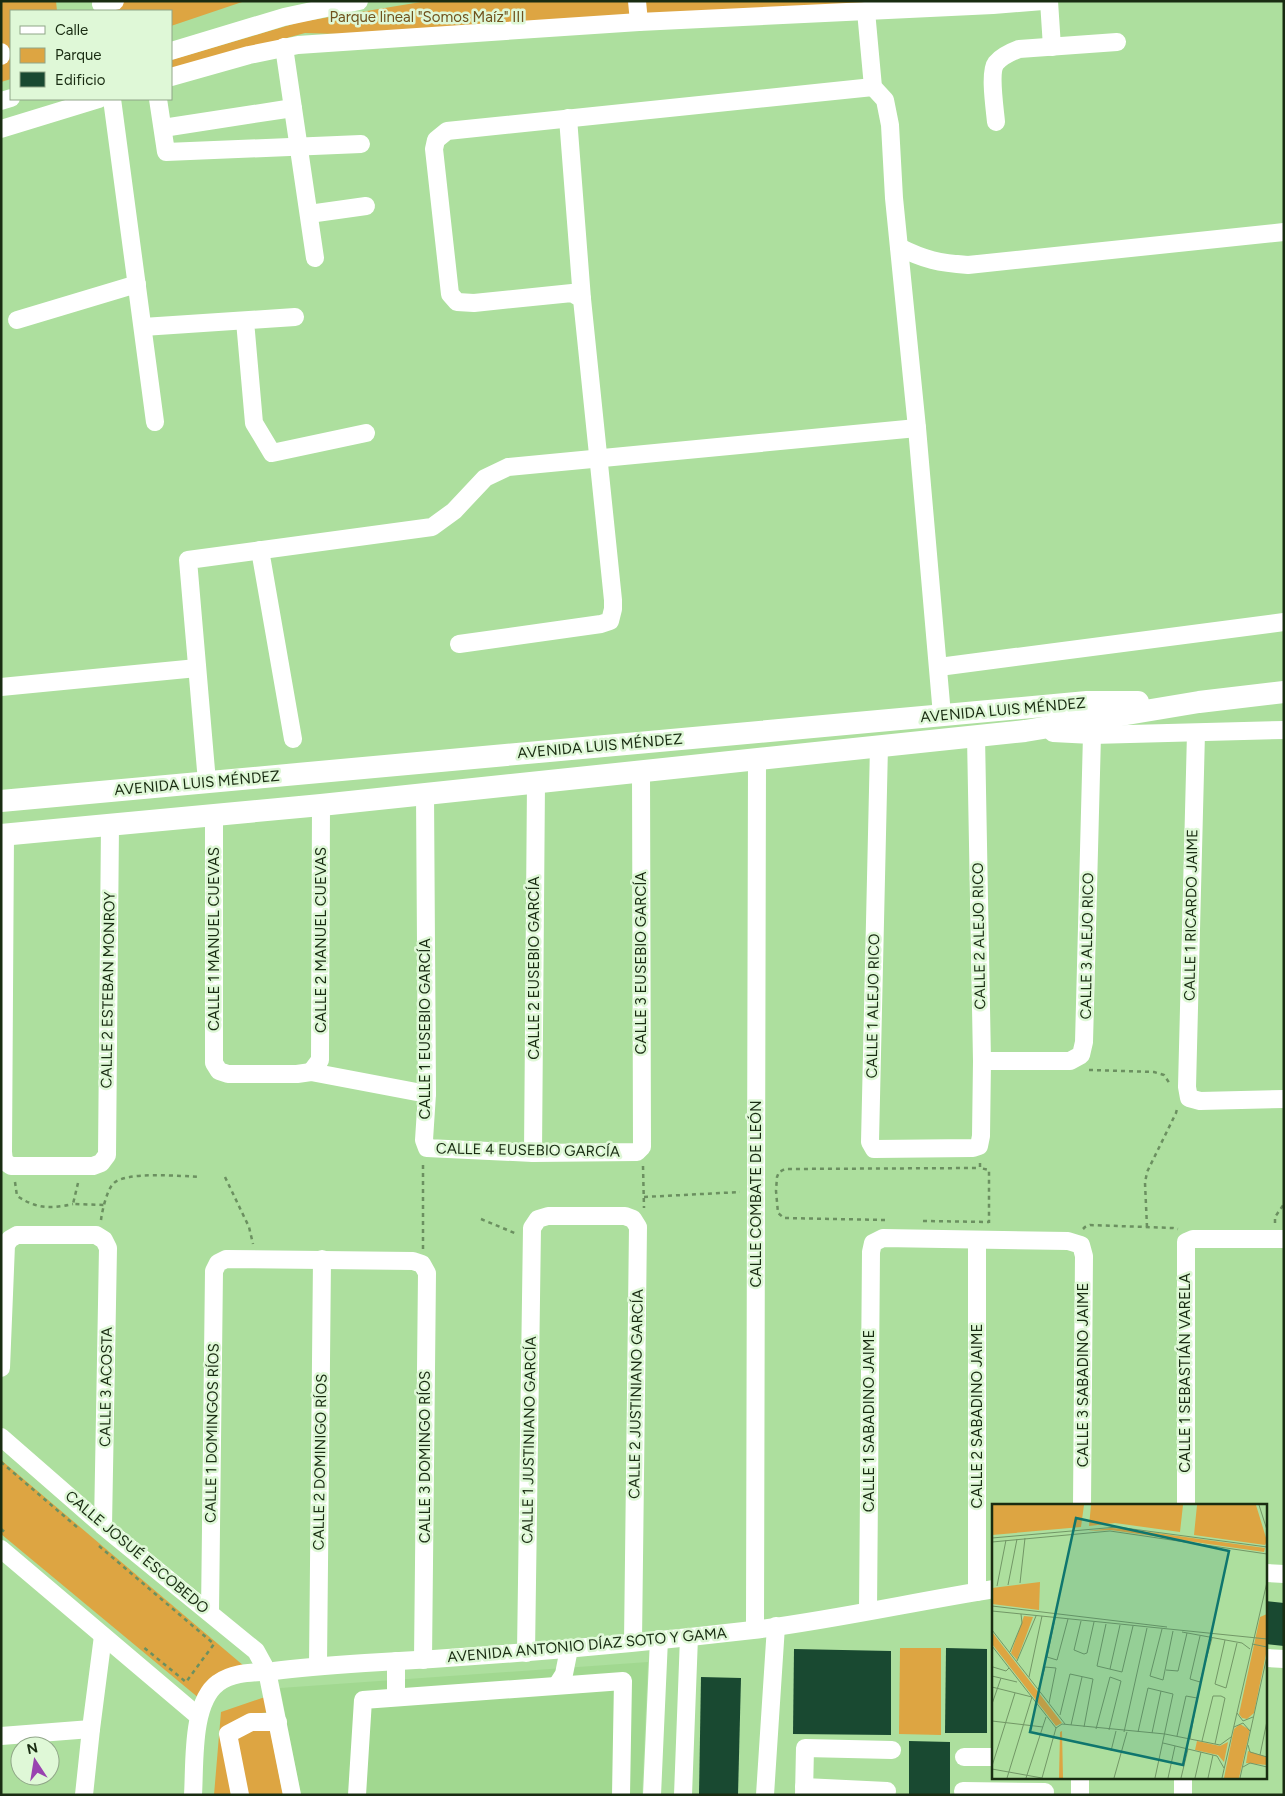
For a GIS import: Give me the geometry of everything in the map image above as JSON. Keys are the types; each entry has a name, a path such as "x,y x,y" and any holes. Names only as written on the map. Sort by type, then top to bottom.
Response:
{"main road":[{"name":"AVENIDA LUIS MÉNDEZ","path":"3,835 321,805 1025,731 1199,702 1284,692"},
{"name":"AVENIDA LUIS MÉNDEZ","path":"1,801 1087,702 1199,702"}],"street":[{"path":"172,50 284,17 359,1"},
{"path":"637,1 639,22"},
{"path":"172,77 284,47 347,41 639,22 1043,1"},
{"path":"1049,1 1052,46"},
{"path":"866,11 873,87 885,100 890,125 894,198 917,428 942,715"},
{"path":"996,122 993,73 995,64 1008,54 1020,49 1116,42"},
{"path":"284,47 315,258"},
{"path":"582,299 572,293 474,303 457,302 450,294 434,149 436,140 447,131 873,87"},
{"path":"1,129 79,102 92,100"},
{"path":"112,100 155,422"},
{"path":"158,100 166,152 361,144"},
{"path":"163,128 293,108"},
{"path":"459,644 601,624 610,621 614,610 582,299 568,118"},
{"path":"308,214 366,206"},
{"path":"899,247 919,257 939,263 968,265 1284,232"},
{"path":"18,320 137,284"},
{"path":"143,328 295,317"},
{"path":"245,321 254,422 272,453 366,433"},
{"path":"206,782 188,560 432,527 454,511 485,478 508,467 917,428"},
{"path":"260,550 293,739"},
{"path":"939,667 1284,622"},
{"path":"1,687 197,668"},
{"name":"AVENIDA LUIS MÉNDEZ","path":"1025,731 1092,735 1284,730"},
{"name":"CALLE 1 RICARDO JAIME","path":"1189,1098 1187,1087 1196,733"},
{"name":"CALLE 3 ALEJO RICO","path":"1070,1061 1081,1055 1084,1042 1092,735"},
{"name":"CALLE 2 ALEJO RICO","path":"976,736 982,1061 980,1136"},
{"name":"CALLE 1 ALEJO RICO","path":"878,746 870,1142 874,1149 973,1148 978,1146 980,1136"},
{"name":"CALLE COMBATE DE LEÓN","path":"755,1629 757,759"},
{"name":"CALLE 3 EUSEBIO GARCÍA","path":"639,1149 641,771"},
{"name":"CALLE 2 EUSEBIO GARCÍA","path":"533,1153 536,782"},
{"name":"CALLE 1 EUSEBIO GARCÍA","path":"424,1140 426,1094 426,794"},
{"name":"CALLE 2 MANUEL CUEVAS","path":"311,1072 320,1060 321,805"},
{"name":"CALLE 1 MANUEL CUEVAS","path":"214,814 214,1063 219,1071 228,1074 297,1074 311,1072"},
{"name":"CALLE 2 ESTEBAN MONROY","path":"81,1166 92,1166 102,1163 107,1155 110,825"},
{"path":"3,835 4,1162 11,1166 81,1166"},
{"path":"982,1061 1070,1061"},
{"path":"311,1072 426,1094"},
{"path":"1189,1098 1200,1101 1284,1100"},
{"name":"CALLE 4 EUSEBIO GARCÍA","path":"424,1140 427,1148 533,1153 639,1149"},
{"path":"532,1234 538,1219 548,1216 625,1216 633,1219 638,1227"},
{"name":"CALLE 2 JUSTINIANO GARCÍA","path":"633,1642 638,1227"},
{"name":"CALLE 1 JUSTINIANO GARCÍA","path":"526,1653 532,1234"},
{"path":"1,1368 6,1245 10,1239 17,1235 96,1235 104,1242"},
{"name":"CALLE 1 SABADINO JAIME","path":"868,1611 870,1252 873,1242 883,1238 983,1240"},
{"path":"1186,1242 1193,1239 1279,1239"},
{"path":"983,1240 1068,1241 1081,1245"},
{"name":"CALLE 2 SABADINO JAIME","path":"983,1240 985,1591"},
{"name":"CALLE 3 ACOSTA","path":"103,1526 104,1242"},
{"name":"CALLE 1 SEBASTIÁN VARELA","path":"1186,1242 1186,1504"},
{"name":"CALLE 3 SABADINO JAIME","path":"1081,1245 1084,1256 1082,1504"},
{"name":"CALLE 1 DOMINGOS RÍOS","path":"210,1613 214,1271 218,1262 226,1259 254,1259"},
{"path":"254,1259 418,1262"},
{"name":"CALLE 2 DOMINIGO RÍOS","path":"318,1666 322,1259"},
{"name":"CALLE 3 DOMINGO RÍOS","path":"418,1262 427,1273 423,1660"},
{"name":"CALLE JOSUÉ ESCOBEDO","path":"1,1437 103,1526 256,1651 267,1672 292,1795"},
{"path":"1,1549 198,1716 193,1795"},
{"path":"1268,1574 1284,1574"},
{"name":"AVENIDA ANTONIO DÍAZ SOTO Y GAMA","path":"198,1716 205,1699 216,1685 240,1673 318,1666 526,1653 689,1637 776,1626 985,1591"},
{"path":"765,1795 776,1626"},
{"path":"84,1795 103,1636"},
{"path":"683,1795 689,1637"},
{"path":"652,1795 659,1639"},
{"path":"557,1685 564,1674 569,1649"},
{"path":"1268,1658 1284,1658"},
{"path":"396,1662 396,1697"},
{"path":"357,1795 363,1700 623,1681 621,1795"},
{"path":"240,1795 228,1734 251,1722 278,1722"},
{"path":"1,1736 91,1730"},
{"path":"887,1791 804,1791 805,1748 892,1750"},
{"path":"964,1757 992,1758"},
{"path":"1080,1778 1080,1795"},
{"path":"1183,1778 1183,1795"},
{"path":"963,1791 1045,1788"}],"path":[{"path":"1070,1061 1091,1071 1159,1073 1164,1075 1172,1088"},
{"path":"1147,1227 1145,1183 1147,1172 1176,1113 1178,1102 1189,1098"},
{"path":"980,1136 980,1168"},
{"name":"CALLE 1 EUSEBIO GARCÍA","path":"418,1262 424,1140"},
{"path":"638,1227 645,1215 639,1149"},
{"path":"15,1166 15,1191 17,1196 24,1201 45,1208 73,1204 105,1205"},
{"path":"73,1204 81,1166"},
{"path":"891,1220 784,1218 778,1213 776,1204 777,1177 779,1172 785,1169 980,1168 989,1170 988,1222 983,1240"},
{"path":"104,1242 105,1205 112,1184 120,1178 132,1176 200,1177"},
{"path":"225,1177 252,1235 254,1259"},
{"path":"644,1197 756,1191"},
{"path":"1279,1239 1275,1217 1284,1204"},
{"path":"481,1219 532,1234"},
{"path":"920,1221 988,1222"},
{"path":"1081,1245 1081,1232 1085,1227 1173,1228 1181,1230 1186,1242"},
{"path":"1,1462 85,1534"},
{"path":"92,1540 214,1644 186,1682"}],"shaded area":[{"path":"648,1662 642,1795 301,1795 280,1688"}],"green space":[{"path":"1,1 56,1 57,10 10,10 10,79 1,82"},
{"path":"115,1 245,1 172,26 172,10 116,10"},
{"name":"Parque lineal \"Somos Maíz\" III","path":"427,1 632,1 634,18 375,35 305,33 172,70 172,60 300,22"},
{"path":"637,1 990,1 638,17"},
{"path":"1,1460 244,1666 200,1699 1,1534"},
{"path":"900,1648 941,1648 941,1735 899,1734"},
{"path":"265,1697 271,1712 252,1714 223,1733 231,1795 214,1795 221,1712"},
{"path":"253,1729 270,1729 283,1795 247,1795 237,1739"}],"building":[{"path":"1268,1601 1284,1603 1284,1646 1268,1644"},
{"path":"946,1648 987,1649 987,1733 945,1733"},
{"path":"794,1649 891,1651 891,1735 793,1734"},
{"path":"701,1677 741,1678 738,1795 699,1795"},
{"path":"909,1741 950,1742 950,1795 909,1795"}]}
